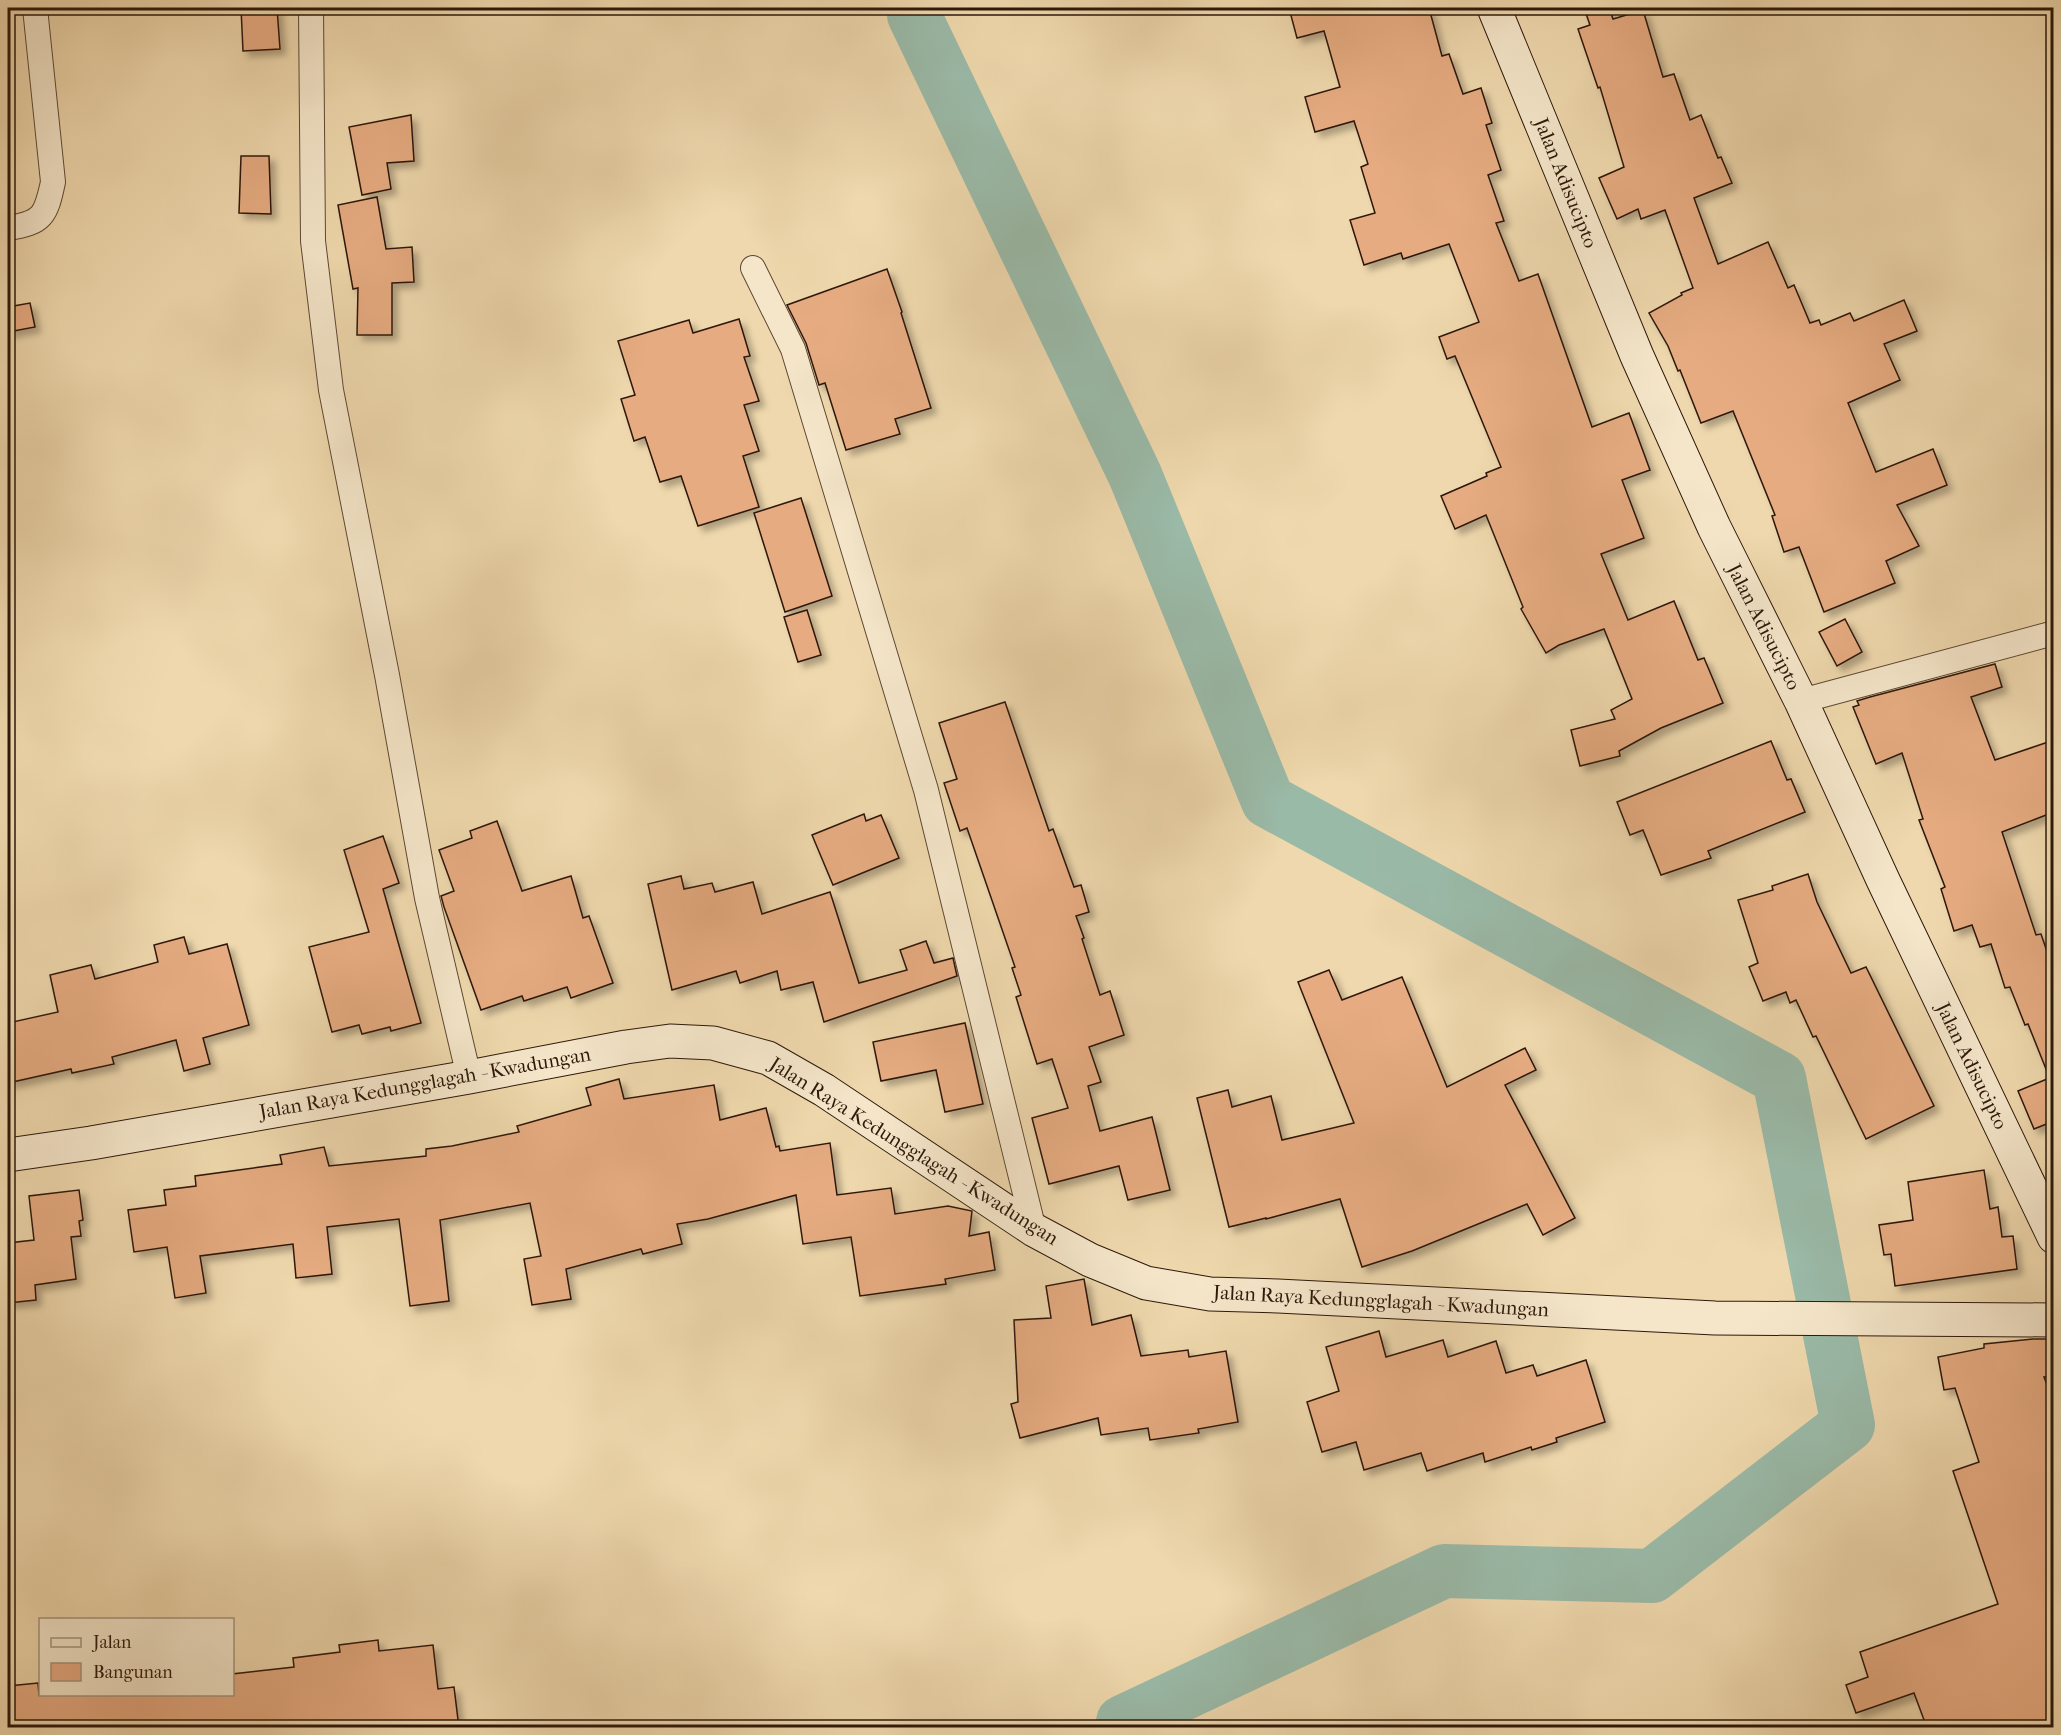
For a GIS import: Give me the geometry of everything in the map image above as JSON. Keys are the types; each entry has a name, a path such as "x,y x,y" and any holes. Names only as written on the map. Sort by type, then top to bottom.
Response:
{"main road":[{"name":"Jalan Adisucipto","path":"1494,8 1637,357 1714,528 1802,701 1882,880 2054,1237"},
{"name":"Jalan Raya Kedungglagah - Kwadungan","path":"8,1155 91,1143 659,1042 713,1042 768,1058 824,1090 1034,1230 1090,1260 1146,1283 1210,1294 1715,1318 2054,1320"}],"street":[{"path":"8,228 25,226 43,215 49,202 53,182 35,8"},
{"path":"311,8 313,241 331,390 387,675 427,898 469,1077"},
{"path":"753,268 793,349 926,790 1034,1230"},
{"path":"1802,701 2054,633"}],"building":[{"path":"241,8 277,8 280,49 243,51"},
{"path":"1289,8 1429,8 1442,56 1449,54 1463,94 1481,88 1492,123 1486,125 1501,170 1488,175 1504,221 1496,223 1519,281 1538,274 1592,427 1629,413 1650,470 1622,480 1644,538 1601,554 1628,620 1674,601 1698,660 1704,658 1723,703 1661,728 1619,751 1620,756 1580,766 1571,730 1615,719 1611,710 1632,699 1604,629 1559,645 1546,653 1521,609 1523,607 1486,515 1455,529 1441,496 1487,476 1486,473 1501,467 1455,356 1447,359 1439,337 1479,322 1449,244 1403,259 1401,253 1364,265 1350,220 1375,213 1361,167 1368,164 1354,121 1315,132 1305,97 1340,87 1324,31 1297,38"},
{"path":"1584,8 1609,8 1613,19 1643,10 1663,77 1674,74 1690,120 1701,115 1718,158 1721,157 1732,183 1694,198 1718,264 1768,242 1788,288 1794,285 1810,323 1819,320 1821,325 1850,313 1854,321 1904,300 1917,331 1884,344 1900,380 1848,403 1876,472 1933,449 1947,485 1897,505 1919,546 1886,561 1895,583 1824,612 1799,547 1784,552 1772,516 1775,515 1733,411 1701,423 1680,370 1678,371 1668,346 1649,313 1693,288 1665,210 1641,219 1638,209 1617,219 1599,178 1624,167 1600,87 1598,88 1578,29 1590,25"},
{"path":"411,115 414,161 387,163 391,189 362,195 349,127"},
{"path":"241,156 269,156 271,214 239,213"},
{"path":"377,197 386,249 412,247 414,282 392,283 392,335 357,335 358,288 353,289 338,205"},
{"path":"887,269 931,408 895,419 900,434 846,450 825,383 819,385 806,343 787,305"},
{"path":"30,303 35,327 8,332 8,307"},
{"path":"739,319 750,356 744,357 759,401 744,405 759,451 743,456 759,507 698,526 681,476 660,482 645,437 634,441 621,399 635,395 618,341 689,320 693,333"},
{"path":"801,498 832,596 785,612 754,513"},
{"path":"807,610 821,655 798,662 784,617"},
{"path":"1845,619 1862,652 1837,666 1819,632"},
{"path":"1995,664 2002,687 1971,697 1995,760 2054,740 2054,812 2002,832 2036,935 2041,934 2054,972 2054,1084 2052,1084 2028,1024 2025,1025 2010,987 2005,988 1991,944 1980,947 1972,925 1954,931 1941,889 1945,887 1919,820 1923,819 1902,753 1876,764 1853,707 1859,705 1857,701 1870,697"},
{"path":"1005,702 1049,831 1053,829 1074,887 1081,885 1089,912 1076,916 1084,938 1082,939 1100,995 1110,991 1124,1035 1089,1047 1101,1082 1088,1086 1100,1131 1152,1117 1170,1190 1128,1200 1119,1166 1049,1184 1032,1118 1068,1108 1052,1059 1037,1064 1016,997 1021,995 1012,968 1015,967 967,828 960,831 944,783 957,779 939,723"},
{"path":"1771,741 1787,780 1791,779 1805,812 1708,851 1711,858 1661,875 1643,830 1630,835 1617,802"},
{"path":"864,814 866,821 881,815 899,858 833,885 812,835"},
{"path":"497,821 522,891 571,876 583,918 589,916 613,983 571,998 567,987 524,1001 522,996 481,1010 441,896 454,891 439,850 472,838 470,831"},
{"path":"383,836 399,883 383,889 421,1023 391,1031 390,1027 362,1034 359,1025 332,1032 309,947 369,932 344,850"},
{"path":"1808,874 1817,902 1851,973 1866,967 1934,1106 1866,1139 1796,1000 1790,1003 1786,992 1763,1001 1749,967 1758,963 1738,900 1773,890 1772,886"},
{"path":"681,876 684,889 712,883 715,892 753,882 762,914 830,892 859,983 907,970 900,950 926,941 934,963 953,958 957,976 824,1022 813,982 781,990 777,971 740,983 736,971 672,990 648,884"},
{"path":"184,937 189,954 227,944 249,1025 203,1038 210,1064 184,1071 176,1040 112,1057 114,1064 72,1073 71,1069 8,1083 8,1023 58,1012 50,975 91,965 95,979 158,962 154,945"},
{"path":"1329,970 1342,1000 1402,977 1447,1087 1525,1048 1536,1070 1505,1085 1575,1218 1543,1235 1527,1204 1412,1251 1362,1267 1340,1199 1229,1227 1197,1098 1228,1090 1232,1107 1271,1096 1282,1140 1354,1123 1298,982"},
{"path":"965,1023 983,1104 945,1112 936,1070 881,1081 873,1042"},
{"path":"619,1079 624,1099 714,1085 720,1120 766,1108 776,1147 779,1146 780,1151 830,1143 837,1195 891,1188 895,1214 948,1206 972,1211 969,1236 989,1232 995,1270 945,1279 946,1284 860,1296 851,1237 803,1244 796,1195 708,1219 677,1224 682,1244 643,1254 641,1249 566,1269 571,1299 532,1305 524,1259 541,1256 530,1203 440,1220 449,1301 410,1306 399,1219 327,1227 332,1274 296,1278 293,1244 200,1256 206,1293 175,1298 167,1247 134,1252 128,1210 166,1205 164,1190 196,1186 195,1176 282,1164 280,1155 324,1147 329,1166 426,1156 426,1149 519,1132 517,1126 591,1105 586,1088"},
{"path":"2047,1079 2054,1093 2054,1121 2034,1129 2018,1091"},
{"path":"1984,1170 1990,1209 1998,1207 2002,1237 2013,1236 2017,1269 1895,1286 1891,1254 1884,1255 1879,1225 1913,1220 1908,1182"},
{"path":"79,1190 83,1220 79,1221 81,1236 71,1237 76,1279 35,1285 36,1300 8,1303 8,1243 34,1240 29,1196"},
{"path":"1084,1279 1092,1325 1131,1315 1141,1356 1188,1350 1189,1357 1226,1351 1238,1422 1198,1429 1199,1433 1150,1440 1148,1428 1101,1435 1098,1418 1020,1438 1011,1404 1018,1402 1014,1320 1051,1318 1046,1286"},
{"path":"1379,1331 1386,1357 1443,1340 1448,1357 1496,1341 1506,1373 1533,1365 1537,1376 1586,1360 1605,1422 1556,1438 1557,1442 1532,1450 1531,1447 1485,1462 1483,1453 1427,1471 1421,1453 1364,1470 1356,1442 1322,1452 1307,1402 1339,1391 1326,1347"},
{"path":"2054,1339 2054,1376 2044,1377 2054,1404 2054,1718 2027,1728 1927,1728 1914,1693 1856,1713 1846,1685 1868,1677 1860,1652 1998,1604 1953,1471 1979,1462 1955,1388 1944,1390 1938,1357 1984,1348 1984,1344"},
{"path":"378,1640 379,1651 433,1645 438,1689 454,1687 459,1728 8,1728 8,1686 38,1683 39,1696 234,1696 234,1674 294,1667 293,1658 340,1652 339,1645"}],"waterway":[{"path":"916,8 914,15 1135,475 1268,801 1779,1078 1848,1425 1652,1576 1444,1571 1123,1722 1122,1728"}]}
